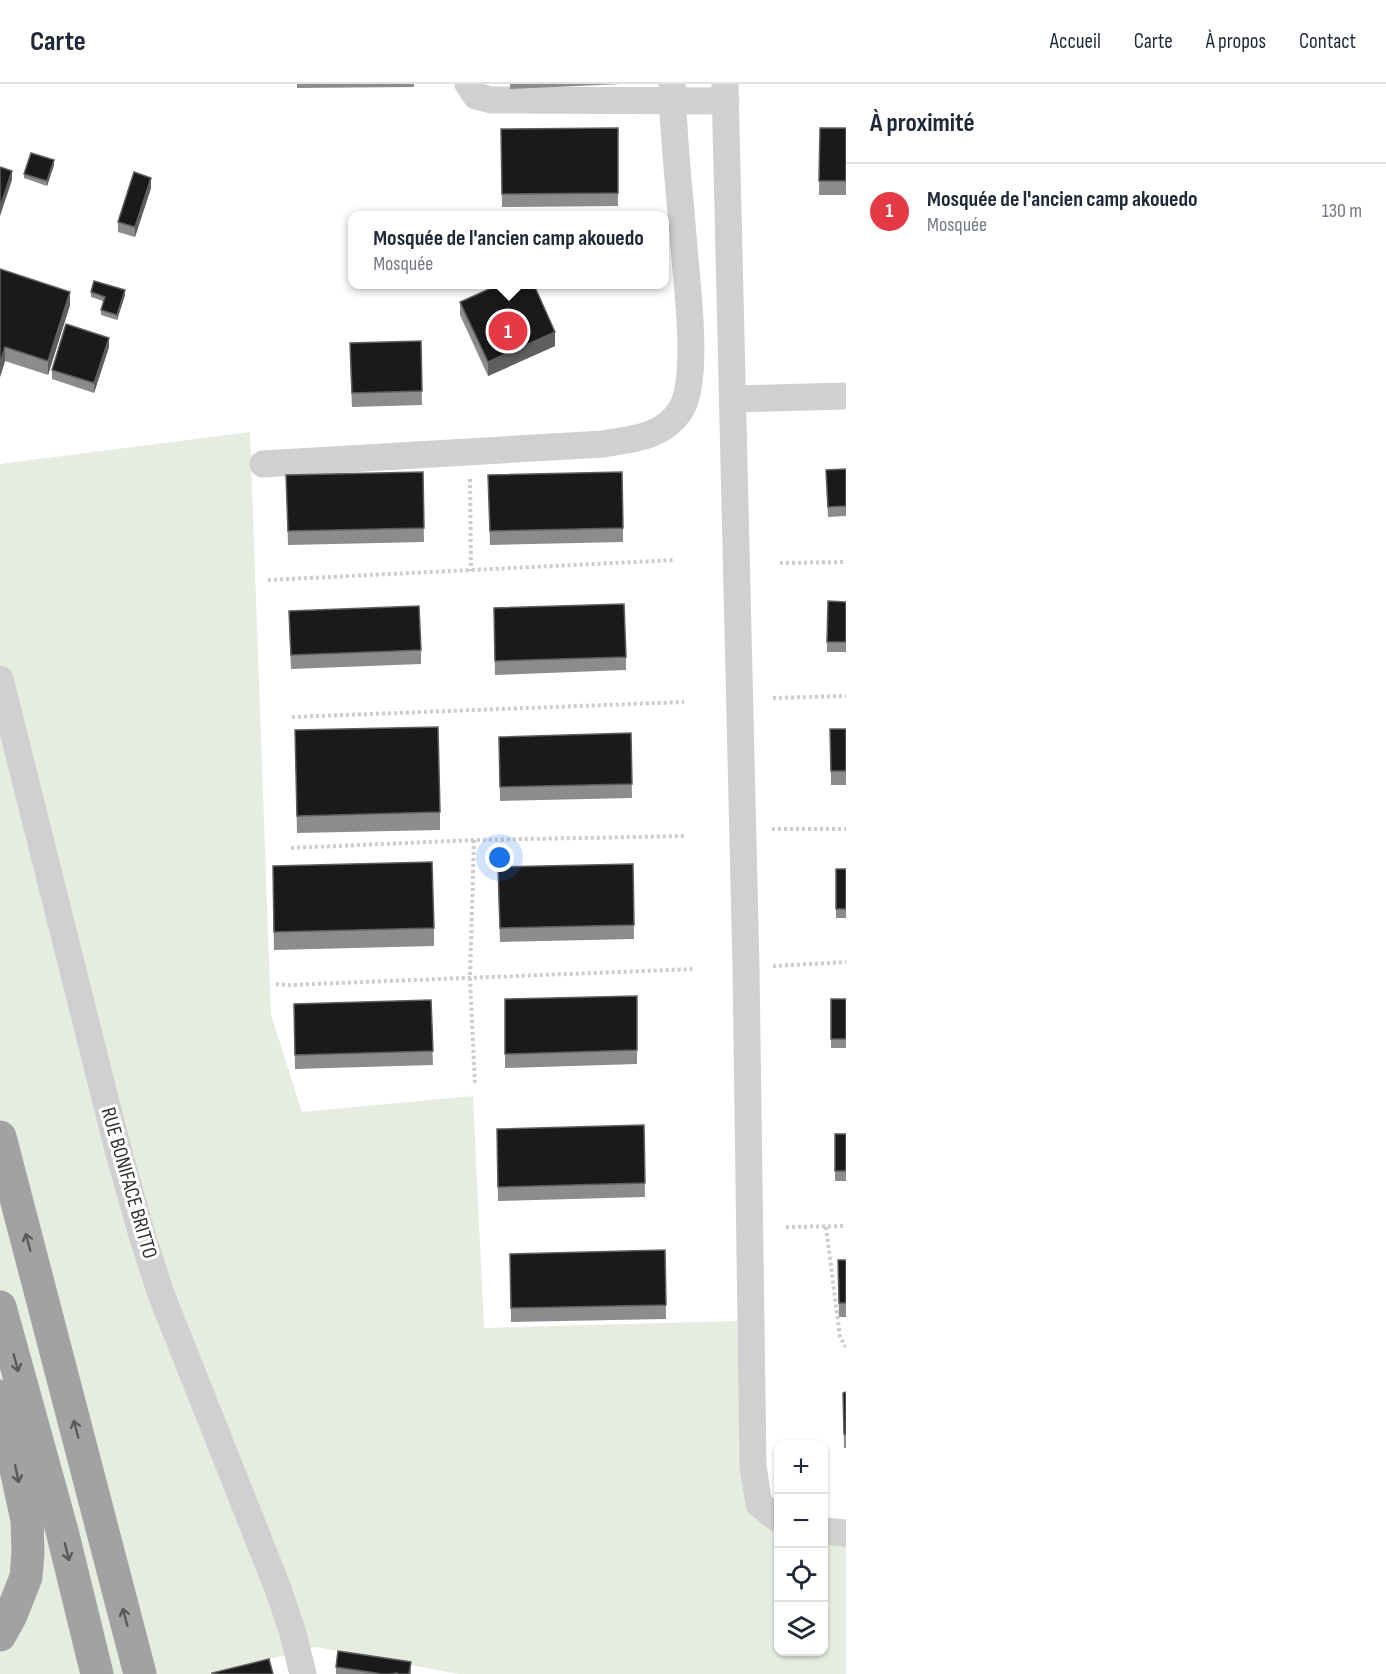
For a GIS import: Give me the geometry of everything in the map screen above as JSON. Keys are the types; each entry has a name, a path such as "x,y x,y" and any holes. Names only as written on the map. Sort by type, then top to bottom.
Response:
{"highway":[{"path":"0,1137 140,1674"},
{"path":"0,1307 62,1531 97,1674"},
{"path":"0,1396 27,1521 28,1552 26,1576 11,1615 0,1635"}],"street":[{"path":"468,84 476,96 491,100 672,92 725,92 746,968 753,1466 759,1504 774,1516"},
{"path":"263,464 603,444 644,438 667,426 681,410 689,388 691,333 672,92"},
{"path":"733,399 846,396"},
{"name":"RUE BONIFACE BRITTO","path":"0,679 117,1146 142,1235 161,1294 277,1586 292,1630 303,1674"},
{"path":"828,1531 846,1533"}],"path":[{"path":"470,453 471,571"},
{"path":"268,580 675,560"},
{"path":"780,563 846,562"},
{"path":"773,698 846,696"},
{"path":"292,717 684,702"},
{"path":"772,829 846,829"},
{"path":"291,848 474,840 686,836"},
{"path":"474,840 470,978 475,1085"},
{"path":"772,966 846,962"},
{"path":"276,984 288,986 694,969"},
{"path":"786,1227 846,1226"},
{"path":"826,1227 840,1337 846,1347"}],"shaded area":[{"path":"250,432 271,1015 302,1112 473,1096 484,1328 737,1321 743,1475 774,1514 774,1656 828,1656 828,1532 846,1531 846,1674 458,1674 316,1647 211,1674 0,1674 0,464"}],"building":[{"path":"618,128 618,193 502,194 501,129"},
{"path":"820,128 846,128 846,181 819,181"},
{"path":"31,153 54,160 47,181 24,174"},
{"path":"0,167 12,171 0,207"},
{"path":"134,172 151,178 135,227 118,222"},
{"path":"0,269 70,292 48,361 5,347 0,363"},
{"path":"94,281 125,290 117,315 101,310 105,297 91,292"},
{"path":"489,289 536,289 555,332 488,362 460,302"},
{"path":"66,324 109,338 94,383 52,370"},
{"path":"421,341 422,391 352,393 350,343"},
{"path":"846,469 846,506 828,507 826,470"},
{"path":"423,472 424,528 288,531 286,475"},
{"path":"622,472 623,528 490,531 488,475"},
{"path":"828,601 846,602 846,642 827,642"},
{"path":"624,604 626,657 495,661 494,608"},
{"path":"419,606 421,650 291,655 289,611"},
{"path":"438,727 440,812 297,816 295,730"},
{"path":"830,729 846,729 846,771 831,771"},
{"path":"631,733 632,784 500,787 499,737"},
{"path":"432,862 434,928 274,932 273,866"},
{"path":"633,864 634,925 500,928 498,867"},
{"path":"836,869 846,869 846,909 836,909"},
{"path":"637,996 637,1050 505,1054 505,999"},
{"path":"831,999 846,999 846,1039 831,1039"},
{"path":"431,1000 433,1051 295,1055 294,1004"},
{"path":"644,1125 645,1183 498,1187 497,1129"},
{"path":"835,1134 846,1134 846,1171 835,1171"},
{"path":"665,1250 666,1305 511,1308 510,1254"},
{"path":"838,1260 846,1260 846,1303 839,1303"},
{"path":"846,1392 846,1434 844,1434 843,1393"},
{"path":"338,1651 411,1662 409,1674 382,1674 336,1667"},
{"path":"269,1659 273,1674 212,1674 212,1673"}],"place":[{"name":"Mosquée de l'ancien camp akouedo","path":"508,331"}]}
